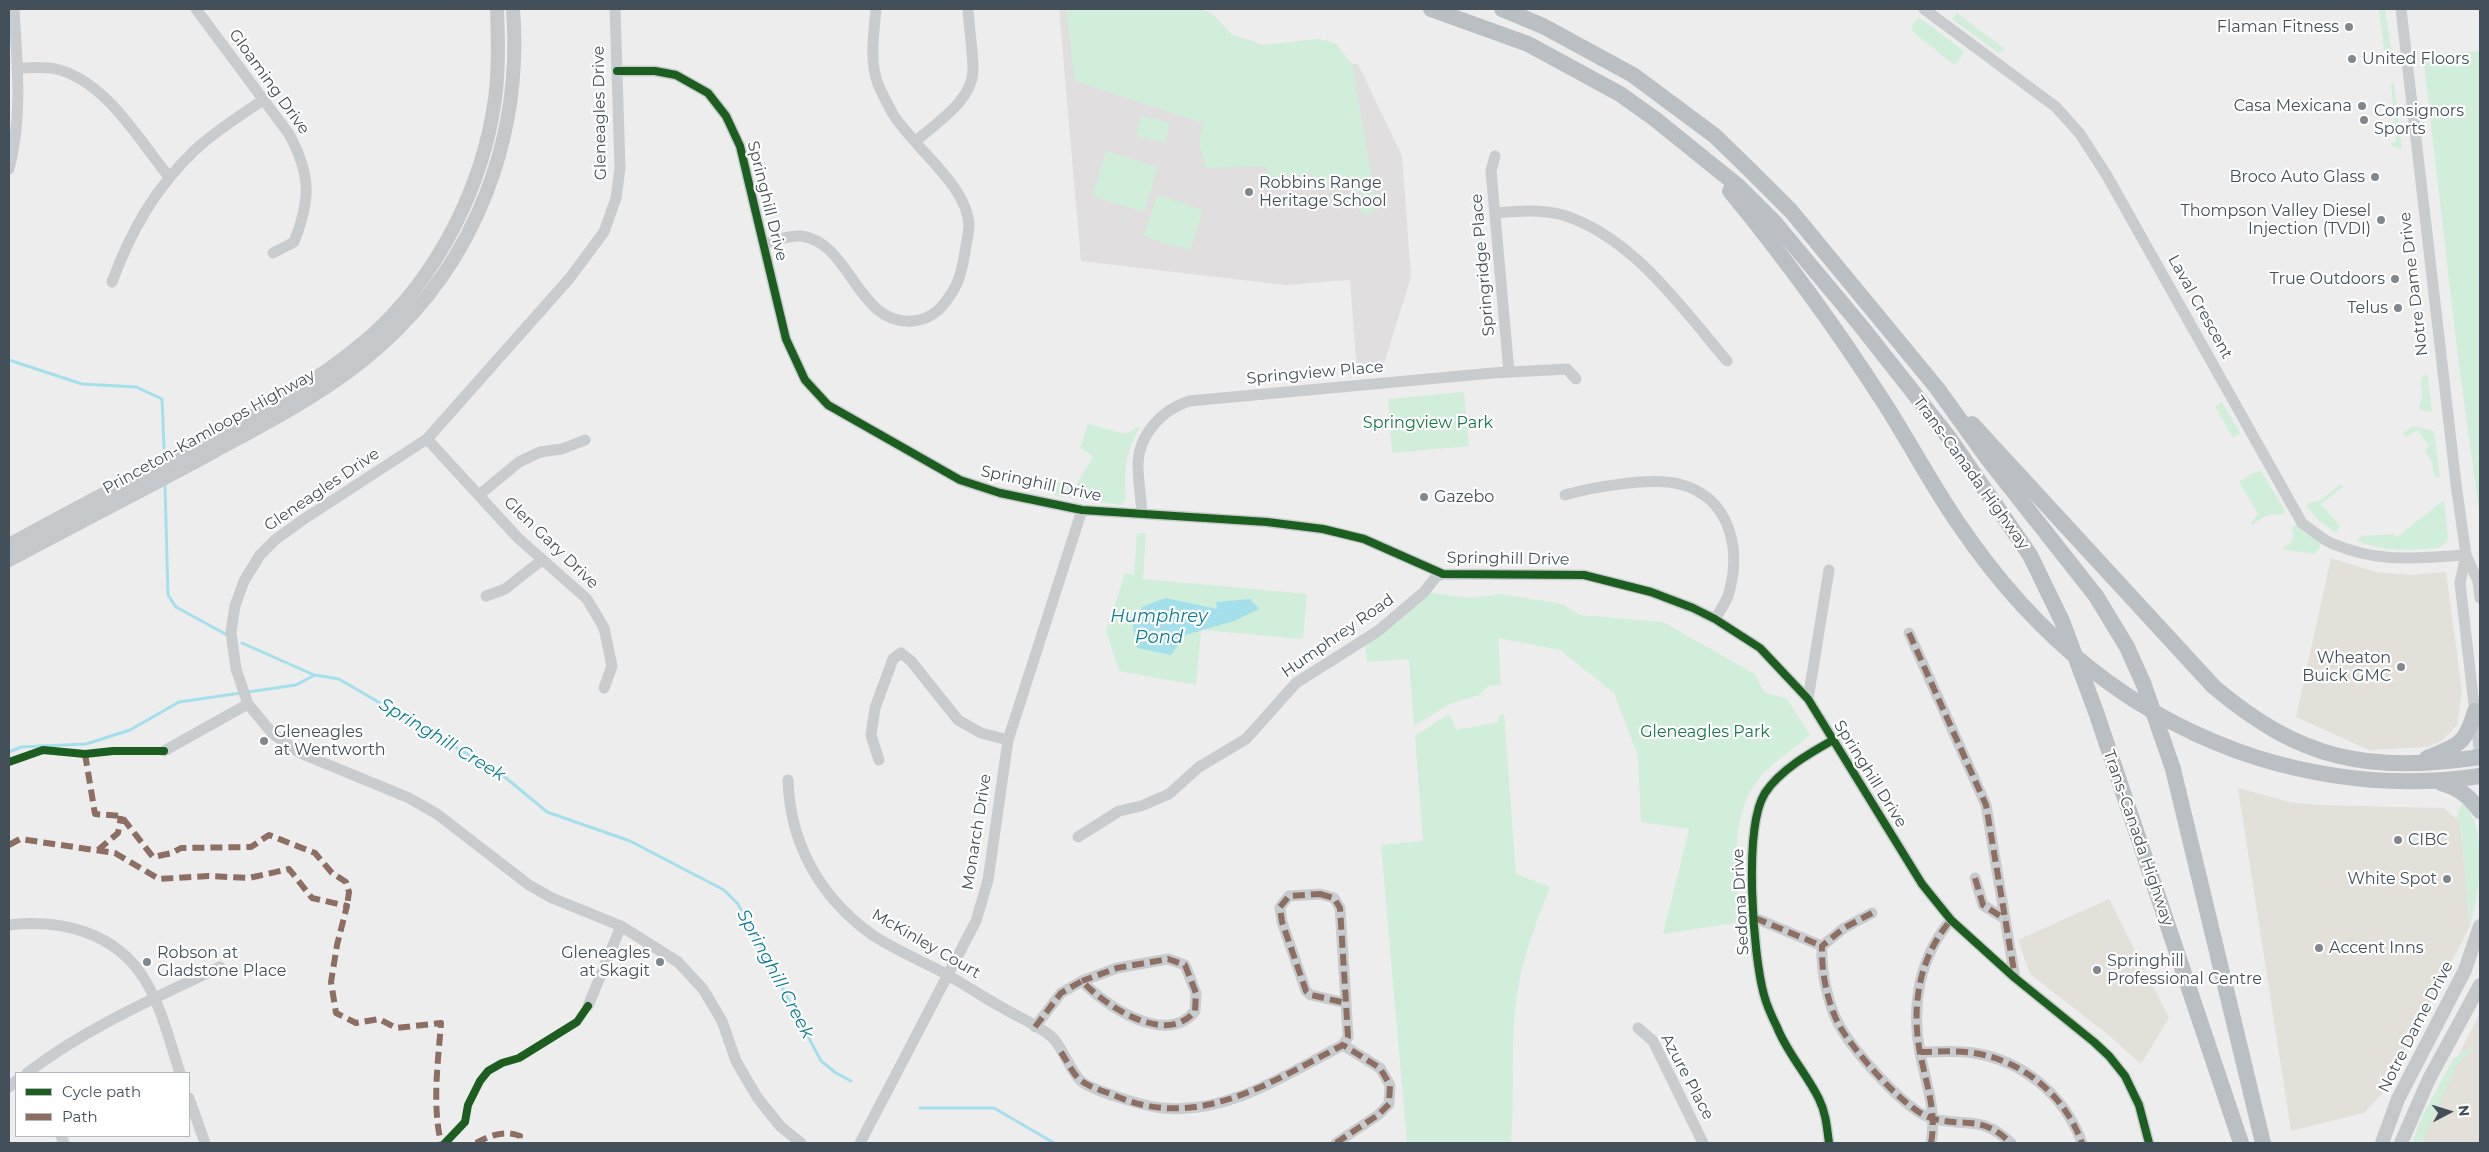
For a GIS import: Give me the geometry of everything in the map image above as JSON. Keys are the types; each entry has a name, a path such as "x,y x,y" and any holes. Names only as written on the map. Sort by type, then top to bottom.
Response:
{"highway":[{"name":"Trans-Canada Highway","path":"1431,9 1528,44 1620,94 1738,186 1776,224 1861,326 1955,446 2030,555 2074,651 2241,1143"},
{"name":"Trans-Canada Highway","path":"1502,9 1543,26 1633,75 1715,136 1791,211 1937,388 1988,459 2096,596 2126,647 2153,708 2173,769 2263,1143"},
{"path":"1698,153 1766,235 1829,318 1958,523 1999,578 2062,647 2099,678 2179,727 2228,748 2275,763 2335,776 2368,779 2434,781 2480,776"},
{"path":"1937,388 1998,449 2214,687 2245,714 2278,734 2327,754 2369,762 2416,763 2480,759"},
{"path":"2416,763 2445,751 2462,741 2469,732 2474,711"},
{"path":"2434,781 2455,787 2468,795 2480,811"}],"main road":[{"name":"Princeton-Kamloops Highway","path":"9,545 244,421 294,392 348,354 393,315 415,289 433,262 468,196 486,142 495,99 499,55 497,9"},
{"name":"Princeton-Kamloops Highway","path":"9,560 301,403 356,366 402,325 446,271 467,236 481,206 503,146 512,102 515,56 513,9"},
{"name":"Notre Dame Drive","path":"2382,1143 2398,1099 2465,970 2480,926"},
{"path":"2401,1143 2429,1079 2480,985"}],"street":[{"path":"9,169 17,125 14,9"},
{"name":"Gloaming Drive","path":"196,9 289,134 299,154 306,176 307,195 304,217 294,242 273,253"},
{"name":"Gleneagles Drive","path":"615,9 620,168 616,198 604,232 568,279 427,439 275,540 260,555 244,581 235,606 231,632 236,669 248,704 272,733 300,753 409,798 437,814 528,885 590,916 621,926 678,962 702,989 722,1022 736,1061 757,1097 780,1126 801,1143"},
{"path":"764,244 799,236 812,238 825,247 870,302 887,316 903,322 919,321 931,316 946,302 956,287 965,254 969,225 959,195 894,115 878,82 873,53 876,9"},
{"path":"916,141 958,103 969,86 973,72 968,9"},
{"name":"Laval Crescent","path":"1924,9 2056,107 2080,134 2106,174 2302,523 2329,542 2374,556 2406,560 2466,555"},
{"name":"Notre Dame Drive","path":"2400,9 2437,330 2466,555 2478,581 2480,598"},
{"path":"17,68 55,69 75,76 93,87 109,102 168,177"},
{"name":"Springhill Drive","path":"617,71 655,71 676,75 708,93 726,116 740,146 786,339 805,380 828,405 960,480 1000,493 1082,510 1267,522 1324,529 1364,539 1443,574 1584,575 1651,592 1693,608 1760,648 1808,700 1922,884 1951,920 2015,978 2094,1042 2125,1076 2139,1105 2149,1143"},
{"path":"112,282 124,250 142,213 168,177 196,149 263,100"},
{"name":"Springridge Place","path":"1495,156 1491,171 1509,372"},
{"path":"1494,213 1531,210 1562,215 1591,226 1648,269 1674,295 1727,361"},
{"name":"Springview Place","path":"1142,514 1138,463 1140,450 1150,430 1162,415 1174,406 1199,400 1509,372 1567,369 1576,379"},
{"name":"Glen Gary Drive","path":"427,439 518,538 542,560 566,577 588,598 604,628 612,666 604,688"},
{"path":"479,495 519,462 540,452 562,449 585,440"},
{"path":"1565,494 1585,489 1658,482 1679,484 1700,492 1719,508 1733,536 1734,564 1727,596 1715,620"},
{"name":"Monarch Drive","path":"860,1143 976,921 988,880 1008,740 1082,510"},
{"name":"Notre Dame Drive","path":"2466,555 2460,583 2480,759"},
{"path":"486,596 505,589 542,560"},
{"path":"1808,700 1829,570"},
{"name":"Humphrey Road","path":"1078,837 1119,811 1141,806 1169,794 1199,767 1246,739 1296,683 1378,631 1424,592 1436,577 1443,574"},
{"path":"1909,634 1986,805 2015,978"},
{"path":"879,760 871,735 875,708 893,659 901,653 911,661 958,720 981,733 1008,740"},
{"path":"164,751 248,704"},
{"name":"Sedona Drive","path":"1829,1143 1827,1123 1820,1100 1778,1030 1764,996 1758,964 1752,845 1755,817 1765,793 1783,774 1833,740"},
{"name":"McKinley Court","path":"788,780 789,808 802,850 820,883 846,913 872,934 947,975 1053,1038 1082,1082 1134,1104 1164,1108 1200,1108 1229,1101 1343,1046"},
{"path":"1974,878 1983,905 2005,919"},
{"path":"1336,1143 1378,1115 1389,1104 1390,1084 1380,1068 1343,1046 1348,1037 1346,1002 1340,908 1334,898 1320,894 1289,896 1280,907 1282,922 1306,991 1311,995 1346,1002"},
{"path":"1822,946 1844,928 1872,913"},
{"path":"1755,918 1822,946"},
{"path":"1931,1143 1933,1119 1920,1052 1917,1027 1917,998 1929,950 1951,920"},
{"path":"9,925 28,923 72,926 103,940 125,956 145,979 180,1072"},
{"path":"588,1006 621,926"},
{"path":"1822,946 1824,982 1842,1029 1881,1078 1905,1102 1933,1119 1979,1123 2001,1133 2011,1143"},
{"path":"1035,1027 1061,993 1082,982 1116,968 1168,959 1185,965 1196,993 1195,1011 1181,1024 1153,1025 1141,1022 1092,992 1082,982"},
{"path":"30,1072 70,1042 220,967"},
{"name":"Azure Place","path":"1638,1028 1653,1041 1703,1143"},
{"path":"1920,1052 1974,1053 1997,1058 2016,1067 2049,1090 2062,1104 2082,1143"},
{"path":"190,1101 205,1143"}],"shaded area":[{"path":"1059,9 1201,9 1214,15 1231,34 1263,45 1320,39 1336,44 1352,64 1358,64 1402,156 1411,277 1381,373 1357,372 1350,280 1285,285 1081,261"},
{"path":"2331,558 2376,572 2410,575 2446,572 2462,691 2457,725 2442,741 2427,747 2369,750 2296,717"},
{"path":"2238,788 2289,802 2317,805 2444,808 2460,822 2470,926 2384,1092 2364,1113 2291,1131"},
{"path":"2109,899 2169,1018 2141,1064 2112,1038 2030,974 2018,940"},
{"path":"2480,1013 2480,1143 2419,1143 2460,1052"}],"green space":[{"path":"1066,9 1194,9 1214,15 1231,34 1263,45 1320,39 1336,44 1352,64 1377,209 1366,215 1360,211 1365,198 1339,176 1326,185 1311,174 1270,179 1265,166 1206,168 1199,142 1203,123 1075,81"},
{"path":"2379,9 2385,9 2391,50 2384,51"},
{"path":"1957,13 2005,49 1999,53 1952,19"},
{"path":"1920,18 1964,51 1957,63 1953,64 1913,32 1912,27 1916,20"},
{"path":"2480,51 2480,518 2458,358 2423,55"},
{"path":"2391,83 2394,83 2402,149 2392,146 2391,143 2396,142"},
{"path":"1141,116 1170,123 1165,143 1136,136"},
{"path":"1106,151 1158,167 1144,212 1092,196"},
{"path":"1157,195 1203,210 1190,251 1144,236"},
{"path":"2428,375 2432,412 2421,410 2419,407 2422,398 2422,376"},
{"name":"Springview Park","path":"1464,392 1469,446 1392,453 1388,399"},
{"path":"2222,402 2240,433 2233,438 2215,406"},
{"path":"1088,424 1125,434 1140,426 1128,453 1125,478 1126,499 1121,505 1054,495 1055,481 1075,487 1093,456 1080,448"},
{"path":"2413,426 2434,431 2440,478 2434,476 2431,460 2425,451 2429,446 2417,430 2406,437 2403,433"},
{"path":"2261,471 2286,512 2280,515 2269,515 2252,525 2250,523 2258,514 2239,481 2255,472"},
{"path":"2341,484 2343,487 2321,504 2340,526 2336,533 2318,520 2306,506 2311,502 2319,501"},
{"path":"2444,500 2448,539 2442,547 2399,550 2368,545 2357,541 2361,536 2393,534 2397,537"},
{"path":"2297,525 2321,545 2315,554 2282,549 2292,540 2293,531 2291,527"},
{"path":"1137,533 1146,533 1143,579 1307,594 1303,639 1201,630 1196,685 1119,671 1106,631 1125,573 1134,575"},
{"name":"Gleneagles Park","path":"1424,592 1470,598 1501,594 1562,604 1580,615 1663,622 1755,674 1764,692 1787,699 1810,735 1763,774 1751,790 1744,807 1737,845 1740,922 1663,934 1689,829 1641,822 1638,756 1614,693 1560,650 1498,638 1501,685 1488,686 1479,695 1450,704 1414,726 1409,659 1367,662 1365,638"},
{"path":"1504,713 1516,874 1550,887 1534,929 1518,986 1513,1036 1511,1143 1407,1143 1381,845 1423,841 1415,736 1449,714 1456,730 1498,722 1499,716"},
{"path":"2463,801 2471,814 2476,829 2480,862 2477,895 2470,926 2460,822 2456,819"},
{"path":"2474,1048 2457,1065 2422,1143 2412,1143 2422,1117 2453,1059 2464,1051"}],"water":[{"name":"Humphrey Pond","path":"1166,598 1217,609 1216,602 1250,599 1259,609 1234,621 1185,635 1171,655 1137,648 1131,617 1144,606"}],"waterway":[{"name":"Springhill Creek","path":"9,360 82,384 136,387 162,399 164,448"},
{"path":"165,486 168,595 176,607 229,636"},
{"path":"242,643 314,675"},
{"name":"Springhill Creek","path":"9,752 21,747 86,744 130,730 179,702 296,685 315,675 339,679 500,773 547,812 630,841 724,890 738,904 821,1061 836,1073 851,1081"},
{"name":"Springhill Creek","path":"920,1108 994,1108 1054,1143"}],"marked path":[{"path":"1909,633 1986,805 2015,977"},
{"path":"85,754 95,814 121,816 153,857 172,853 181,848 251,847 269,835 315,853 332,873 346,882 349,892 347,906"},
{"path":"98,850 118,833 121,816"},
{"path":"9,845 20,839 115,853 159,879 208,876 249,878 289,869 312,898 347,906 337,945 331,982 336,1013 356,1023 379,1019 396,1028 441,1023 436,1098 441,1143"},
{"path":"1975,878 1983,905 2005,919"},
{"path":"1320,894 1334,898 1340,908 1346,1003 1311,995 1306,991 1282,922 1280,907 1289,896 1320,894"},
{"path":"1872,913 1844,928 1822,946 1826,990 1842,1030 1871,1067 1910,1106 1934,1119 1983,1125 2001,1134 2011,1143"},
{"path":"1755,918 1822,946"},
{"path":"1931,1143 1932,1109 1917,1035 1917,1000 1920,983 1931,950 1951,920"},
{"path":"1035,1027 1061,993 1082,981 1092,991 1120,1011 1153,1024 1169,1025 1183,1021 1195,1011 1196,993 1185,965 1168,959 1117,968 1082,981"},
{"path":"1061,1052 1080,1080 1118,1097 1148,1106 1178,1108 1207,1105 1235,1097 1262,1086 1343,1045 1348,1037 1346,1003"},
{"path":"1336,1143 1378,1115 1389,1104 1390,1085 1380,1068 1343,1045"},
{"path":"1920,1052 1954,1051 1974,1053 2010,1064 2040,1083 2054,1096 2075,1126 2082,1143"},
{"path":"476,1143 503,1133 520,1136 518,1143"}],"cycle path":[{"path":"617,71 655,71 676,75 708,93 726,116 740,146 786,339 805,380 828,405 960,480 1000,493 1082,510 1267,522 1323,529 1364,539 1443,574 1584,575 1651,592 1693,608 1715,619 1760,648 1808,699 1922,884 1951,920 2015,978 2094,1042 2109,1056 2125,1076 2139,1105 2149,1143"},
{"path":"1829,1143 1821,1104 1781,1037 1764,995 1756,951 1752,862 1758,810 1765,793 1787,770 1805,756 1833,740"},
{"path":"9,762 43,750 85,754 113,751 164,751"},
{"path":"445,1143 465,1122 468,1105 480,1081 488,1071 502,1063 519,1058 577,1022 588,1006"}],"place":[{"name":"Flaman Fitness","path":"2349,27"},
{"name":"United Floors","path":"2352,59"},
{"name":"Casa Mexicana","path":"2362,106"},
{"name":"Consignors Sports","path":"2364,120"},
{"name":"Broco Auto Glass","path":"2375,177"},
{"name":"Robbins Range Heritage School","path":"1249,192"},
{"name":"Thompson Valley Diesel Injection (TVDI)","path":"2381,220"},
{"name":"True Outdoors","path":"2395,279"},
{"name":"Telus","path":"2398,308"},
{"name":"Gazebo","path":"1424,497"},
{"name":"Wheaton Buick GMC","path":"2401,667"},
{"name":"Gleneagles at Wentworth","path":"264,741"},
{"name":"CIBC","path":"2398,840"},
{"name":"White Spot","path":"2447,879"},
{"name":"Accent Inns","path":"2319,948"},
{"name":"Robson at Gladstone Place","path":"147,962"},
{"name":"Gleneagles at Skagit","path":"660,962"},
{"name":"Springhill Professional Centre","path":"2097,970"}]}
